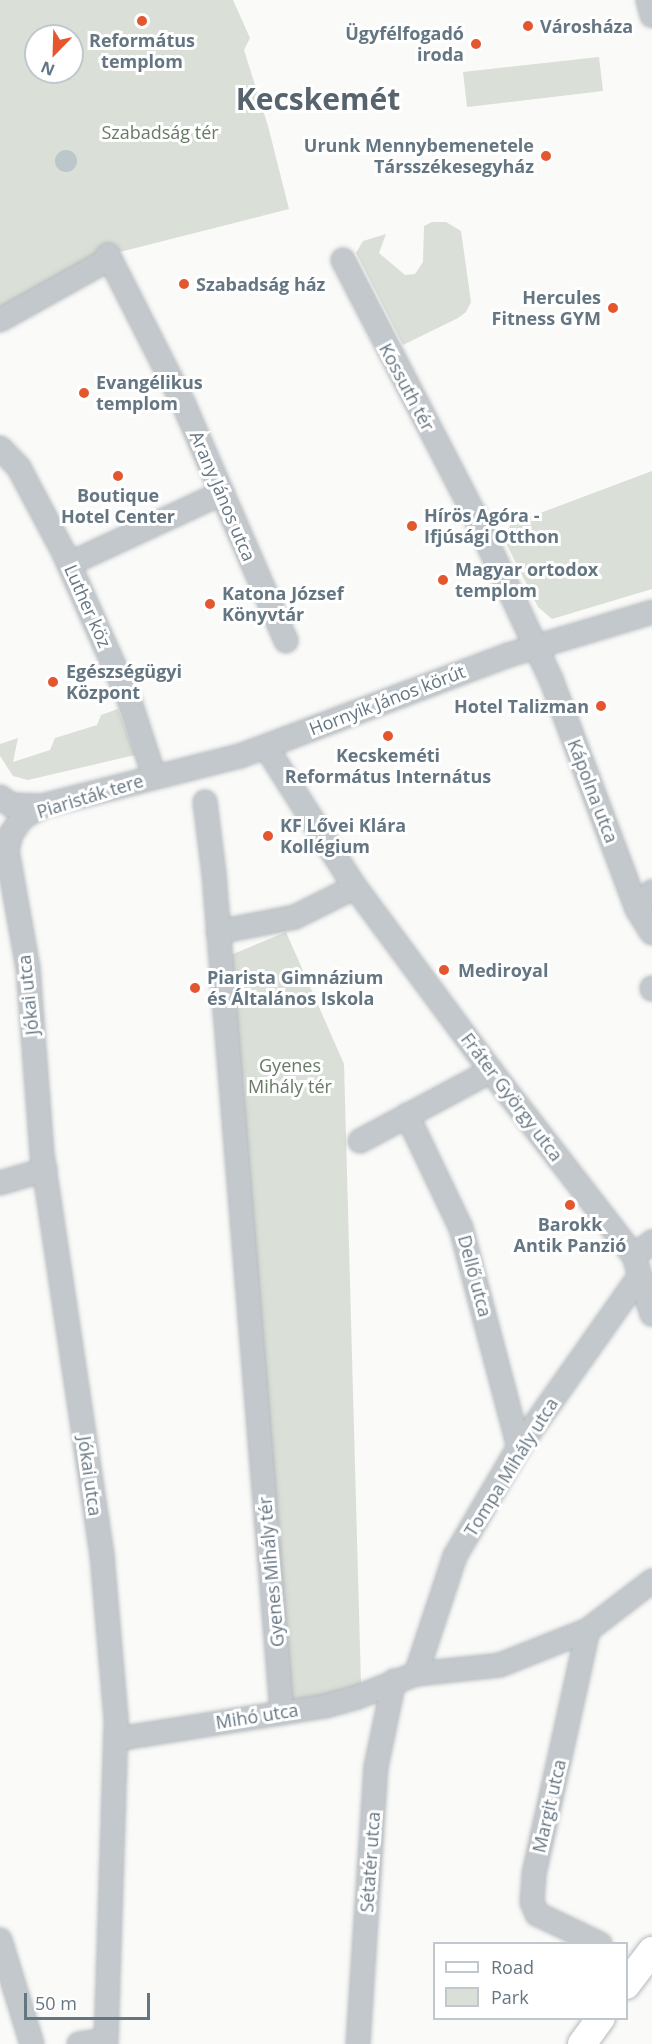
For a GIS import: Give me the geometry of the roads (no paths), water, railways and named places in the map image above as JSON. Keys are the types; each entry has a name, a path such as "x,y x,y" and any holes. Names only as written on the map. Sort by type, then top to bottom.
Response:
{"main road":[{"path":"582,2044 600,2020"}],"street":[{"path":"648,0 652,15"},
{"name":"Arany János utca","path":"0,320 102,262 108,255 184,405 286,641"},
{"name":"Kossuth tér","path":"343,260 473,512 535,649"},
{"name":"Luther köz","path":"0,448 19,468 69,564 129,699 154,776"},
{"path":"69,564 222,493"},
{"name":"Hornyik János körút","path":"240,756 509,655 652,612"},
{"name":"Kápolna utca","path":"535,649 551,679 637,909 652,933"},
{"path":"218,932 295,917 355,887 266,747"},
{"name":"Piaristák tere","path":"16,913 9,841 22,818 42,806 240,756"},
{"path":"0,797 11,805 42,806"},
{"name":"Gyenes Mihály tér","path":"205,802 218,932 282,1711"},
{"path":"0,859 16,913"},
{"name":"Fráter György utca","path":"355,887 490,1071 642,1258 652,1314"},
{"path":"637,909 652,892"},
{"name":"Jókai utca","path":"16,913 28,968 45,1170 102,1555 117,1738 106,2042"},
{"path":"360,1141 490,1071"},
{"name":"Dellő utca","path":"406,1115 461,1228 519,1447"},
{"path":"0,1183 45,1170"},
{"name":"Tompa Mihály utca","path":"416,1674 455,1556 519,1447 642,1258"},
{"name":"Mihó utca","path":"117,1738 355,1698 393,1681 416,1674 500,1665 588,1630 652,1581"},
{"name":"Margit utca","path":"588,1630 534,1874 531,1902 537,1914 596,1942"},
{"name":"Sétatér utca","path":"358,2044 376,1767 393,1681"},
{"path":"0,1940 32,2044"},
{"path":"79,2044 106,2042"}],"place":[{"name":"Református templom","path":"142,21"},
{"name":"Városháza","path":"528,26"},
{"name":"Ügyfélfogadó iroda","path":"476,44"},
{"name":"Urunk Mennybemenetele Társszékesegyház","path":"546,156"},
{"name":"Szabadság ház","path":"184,284"},
{"name":"Hercules Fitness GYM","path":"613,308"},
{"name":"Evangélikus templom","path":"84,393"},
{"name":"Boutique Hotel Center","path":"118,476"},
{"name":"Hírös Agóra - Ifjúsági Otthon","path":"412,526"},
{"name":"Magyar ortodox templom","path":"443,580"},
{"name":"Katona József Könyvtár","path":"210,604"},
{"name":"Egészségügyi Központ","path":"53,682"},
{"name":"Hotel Talizman","path":"601,706"},
{"name":"Kecskeméti Református Internátus","path":"388,736"},
{"name":"KF Lővei Klára Kollégium","path":"268,836"},
{"name":"Mediroyal","path":"444,970"},
{"name":"Piarista Gimnázium és Általános Iskola","path":"195,988"},
{"name":"Barokk Antik Panzió","path":"570,1205"}],"district":[{"name":"Kecskemét","path":"318,99"}],"park label":[{"name":"Szabadság tér","path":"160,132"}]}
